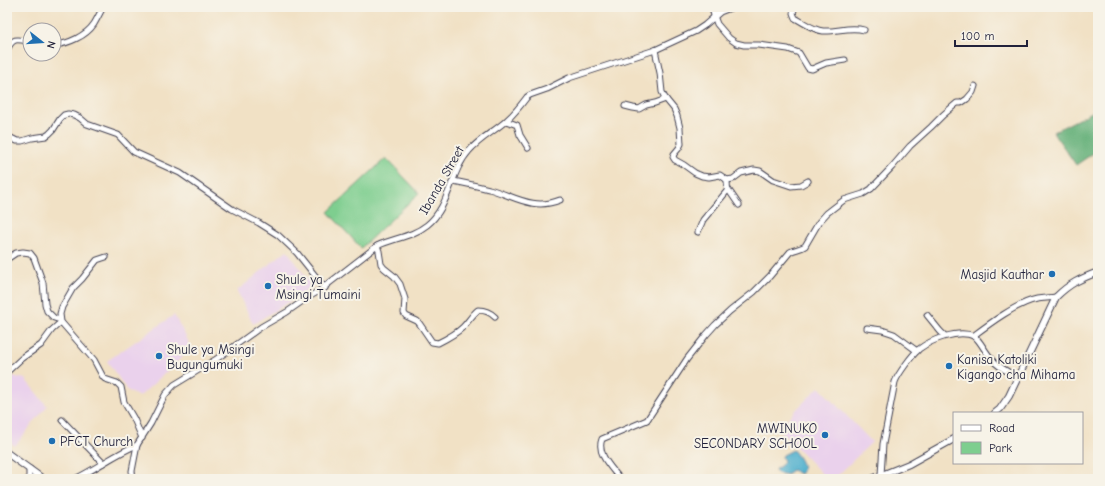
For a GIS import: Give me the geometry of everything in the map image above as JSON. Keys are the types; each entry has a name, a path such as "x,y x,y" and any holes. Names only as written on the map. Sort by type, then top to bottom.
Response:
{"street":[{"path":"62,43 66,43 87,32 93,25 102,7"},
{"path":"712,7 717,24 736,44 759,45 793,51 802,55 808,68 812,69 826,63 844,60"},
{"name":"Ibanda Street","path":"137,445 151,423 163,399 174,385 215,360 261,327 325,288 377,246 387,241 403,238 428,225 436,216 443,204 459,166 468,151 478,141 514,114 527,97 569,78 655,50 696,31 720,12 733,7"},
{"path":"795,7 793,14 795,18 816,29 823,31 858,28 864,30"},
{"path":"7,50 11,42 14,40 22,41"},
{"path":"655,50 663,94 674,109 680,128 681,144 674,154 674,159 699,175 709,177 720,175 727,180 733,179 741,173 754,170 760,171 773,180 791,186 801,185 808,181"},
{"path":"620,479 602,454 600,448 602,439 647,420 687,359 715,325 754,292 790,252 805,246 819,222 827,213 844,200 863,194 871,189 910,146 943,115 957,103 961,103 967,99 973,92 975,86"},
{"path":"659,102 662,88"},
{"path":"625,106 639,108 666,99"},
{"path":"7,136 17,141 46,136 53,130 60,119 68,114 74,115 91,126 118,135 134,152 180,173 232,209 278,235 297,253 325,288"},
{"path":"506,121 517,125 519,132 528,148"},
{"path":"727,180 728,189 739,205"},
{"path":"453,181 489,189 528,203 547,204 560,200"},
{"path":"698,232 703,220 725,195 728,189"},
{"path":"377,246 384,268 394,276 400,284 405,299 404,313 406,316 417,321 432,342 438,343 458,331 478,310 492,313 495,317"},
{"path":"7,258 16,253 23,252 30,253 34,258 43,283 45,304 48,311 54,318 61,321 94,360 103,378 105,380 117,383 121,387 124,402 134,419 142,438"},
{"path":"61,321 60,314 62,307 70,292 82,280 97,260 106,257"},
{"path":"996,412 1009,396 1056,297 1064,288 1098,272"},
{"path":"973,336 994,320 1025,303 1036,299 1056,297"},
{"path":"927,315 945,336"},
{"path":"7,372 22,358 41,345 61,321"},
{"path":"867,328 882,330 894,334 917,350"},
{"path":"881,475 884,437 895,382 917,350 945,336 958,334 973,336 999,367 1018,377"},
{"path":"62,420 103,463"},
{"path":"872,479 909,464 953,440"},
{"path":"75,479 119,453 137,445"},
{"path":"133,479 132,471 137,445"},
{"path":"7,453 43,479"},
{"path":"29,479 30,469"}],"shaded area":[{"path":"287,250 313,287 253,324 237,291"},
{"path":"174,315 192,348 139,397 127,390 107,361"},
{"path":"8,375 25,379 47,406 15,446 7,440"},
{"name":"MWINUKO SECONDARY SCHOOL","path":"819,387 872,442 834,479 827,479 778,428"}],"green space":[{"path":"1098,109 1098,150 1076,165 1053,132"},
{"path":"386,158 419,193 361,248 328,212"}],"water":[{"path":"793,450 799,458 803,468 800,474 793,470 787,475 776,472 776,468 781,466 784,461 782,457 783,455"}],"place":[{"name":"Masjid Kauthar","path":"1052,274"},
{"name":"Shule ya Msingi Tumaini","path":"268,286"},
{"name":"Shule ya Msingi Bugungumuki","path":"159,356"},
{"name":"Kanisa Katoliki Kigango cha Mihama","path":"949,366"},
{"name":"MWINUKO SECONDARY SCHOOL","path":"825,435"},
{"name":"PFCT Church","path":"52,441"}]}
